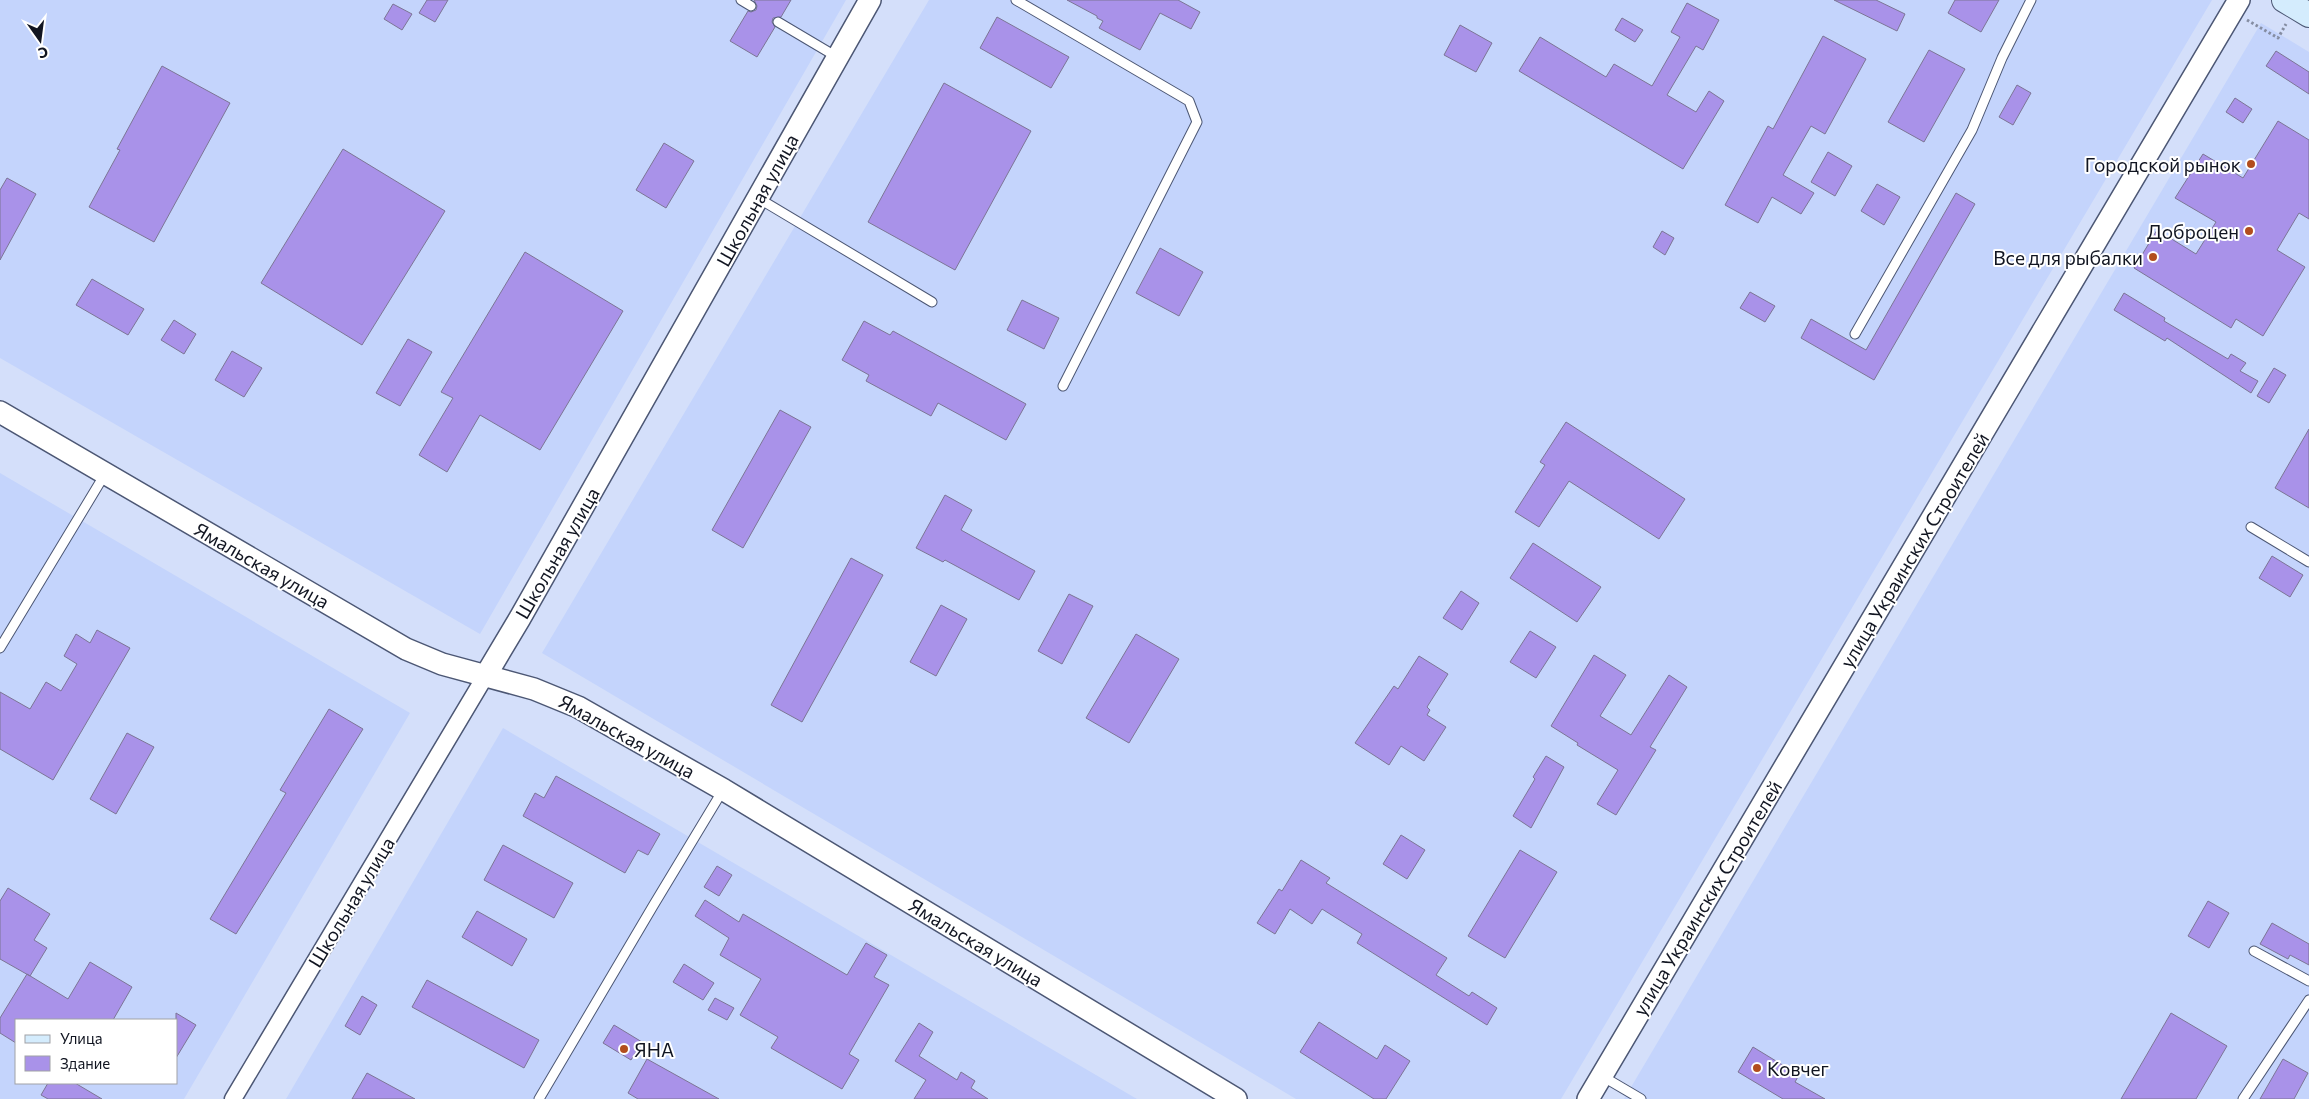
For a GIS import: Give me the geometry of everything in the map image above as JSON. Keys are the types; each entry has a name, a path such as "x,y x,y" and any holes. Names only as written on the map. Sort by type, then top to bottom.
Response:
{"street":[{"name":"Школьная улица","path":"233,1099 486,676 870,0"},
{"name":"улица Украинских Строителей","path":"1588,1099 2236,6"},
{"name":"Ямальская улица","path":"0,412 406,649 442,664 558,697 724,790 1212,1089 1236,1099"}],"lane":[{"path":"741,0 751,6"},
{"path":"1016,0 1189,100 1197,122 1063,386"},
{"path":"1855,334 1972,130 2002,58 2031,0"},
{"path":"778,22 838,57"},
{"path":"758,197 932,302"},
{"path":"0,648 105,474"},
{"path":"2251,527 2309,562"},
{"path":"540,1099 653,906 724,790"},
{"path":"2254,951 2309,980"},
{"path":"2244,1099 2309,1000"},
{"path":"1607,1078 1641,1099"}],"path":[{"path":"2236,6 2278,38 2296,7"}],"shaded area":[{"path":"0,0 846,0 480,634 0,358"},
{"path":"929,0 2212,0 1561,1099 1296,1099 542,653"},
{"path":"2261,23 2309,52 2309,1099 1624,1099"},
{"path":"0,473 410,713 184,1099 0,1099"},
{"path":"503,728 1137,1099 286,1099"}],"building":[{"path":"427,0 448,0 435,22 419,13"},
{"path":"754,0 791,0 781,17 773,18 772,22 775,27 757,57 730,41 748,11 756,10 757,6"},
{"path":"1067,0 1178,0 1200,12 1191,29 1160,13 1140,50 1099,28 1103,21"},
{"path":"1834,0 1876,0 1905,14 1897,31"},
{"path":"1955,0 1999,0 1981,32 1948,13"},
{"path":"1687,3 1719,20 1703,50 1696,46 1667,95 1696,112 1709,91 1724,101 1683,169 1519,71 1540,37 1606,77 1614,64 1652,86 1680,37 1671,32"},
{"path":"393,4 412,14 402,30 384,19"},
{"path":"997,17 1069,57 1051,88 980,48"},
{"path":"1622,18 1643,30 1635,42 1615,30"},
{"path":"1460,25 1492,43 1476,72 1444,55"},
{"path":"1823,36 1866,59 1825,134 1811,126 1783,175 1814,193 1801,214 1772,197 1758,223 1725,205 1768,126 1773,129"},
{"path":"1929,50 1965,69 1924,142 1888,122"},
{"path":"2276,51 2309,72 2309,94 2266,66"},
{"path":"162,66 230,103 154,242 89,207 120,150 117,149"},
{"path":"944,83 1031,131 955,270 868,222"},
{"path":"2017,85 2031,93 2013,125 1999,117"},
{"path":"2235,98 2252,109 2243,123 2226,112"},
{"name":"Доброцен","path":"2278,121 2309,140 2309,219 2299,213 2277,250 2305,267 2263,336 2236,319 2231,328 2134,268 2157,230 2196,254 2216,222 2175,198 2203,154 2243,178"},
{"path":"664,143 694,161 666,208 636,190"},
{"path":"343,149 445,211 362,345 261,283"},
{"path":"1828,152 1852,166 1835,196 1811,182"},
{"path":"7,178 36,194 0,260 0,190"},
{"path":"1877,184 1900,197 1884,225 1861,211"},
{"path":"1956,193 1975,204 1874,380 1801,338 1811,319 1866,350"},
{"path":"1662,231 1674,238 1665,255 1653,247"},
{"path":"1160,248 1203,272 1179,316 1136,293"},
{"path":"525,252 623,311 540,450 480,415 447,472 419,455 453,398 441,392"},
{"path":"92,279 144,309 128,335 76,305"},
{"path":"1750,292 1775,306 1765,322 1740,308"},
{"path":"2124,293 2165,318 2164,321 2228,359 2231,354 2246,363 2240,371 2258,381 2251,393 2167,338 2165,341 2114,310"},
{"path":"1022,300 1059,318 1044,349 1007,330"},
{"path":"174,320 196,334 184,354 161,340"},
{"path":"864,321 890,335 893,331 1026,404 1006,440 938,403 931,416 866,381 869,375 842,360"},
{"path":"408,339 432,352 400,406 376,393"},
{"path":"232,351 262,368 244,397 215,380"},
{"path":"2274,368 2286,375 2269,403 2257,396"},
{"path":"780,410 811,427 743,548 712,530"},
{"path":"1566,422 1685,499 1659,539 1569,481 1539,527 1515,512 1545,465 1540,462"},
{"path":"2309,429 2309,508 2275,488"},
{"path":"945,495 972,510 961,530 1035,571 1019,600 945,560 943,562 916,548"},
{"path":"1533,543 1601,587 1577,622 1510,578"},
{"path":"2272,556 2303,575 2290,597 2259,578"},
{"path":"851,558 883,575 802,722 771,705"},
{"path":"1461,591 1479,603 1462,630 1443,618"},
{"path":"1069,594 1093,606 1062,664 1038,651"},
{"path":"941,605 967,619 936,676 910,662"},
{"path":"97,630 130,648 53,780 0,749 0,692 30,709 46,682 61,691 77,664 64,656 76,634 90,643"},
{"path":"1530,631 1556,647 1536,678 1510,662"},
{"path":"1136,634 1179,659 1129,743 1086,718"},
{"path":"1594,655 1626,675 1600,716 1631,735 1669,675 1687,687 1650,747 1656,750 1616,815 1597,804 1618,770 1577,745 1578,743 1551,726"},
{"path":"1419,656 1448,674 1427,707 1430,710 1427,715 1446,727 1424,761 1401,746 1389,765 1355,743 1394,686 1398,689"},
{"path":"329,709 363,729 236,934 210,919 286,793 280,790"},
{"path":"127,733 154,747 116,814 90,799"},
{"path":"1546,756 1564,767 1531,828 1513,816"},
{"path":"556,776 660,834 648,855 638,850 625,873 523,816 535,793 544,798"},
{"path":"1401,835 1425,850 1407,879 1383,864"},
{"path":"503,845 573,883 554,918 484,880"},
{"path":"1520,850 1557,872 1505,958 1468,936"},
{"path":"1301,860 1330,878 1326,883 1447,958 1436,975 1469,996 1472,992 1497,1008 1487,1025 1357,943 1362,934 1322,909 1312,924 1290,909 1275,934 1257,923 1279,889 1282,891"},
{"path":"717,866 732,875 719,896 704,887"},
{"path":"8,888 50,914 34,940 47,948 30,976 0,959 0,901"},
{"path":"705,900 739,922 743,914 847,975 866,943 887,955 874,977 889,985 849,1054 859,1060 842,1089 771,1048 778,1037 740,1015 761,979 720,955 729,938 695,916"},
{"path":"2208,901 2229,913 2209,948 2188,936"},
{"path":"477,911 527,939 512,966 462,937"},
{"path":"2272,923 2309,944 2309,965 2290,955 2288,959 2260,944"},
{"path":"90,962 132,987 114,1019 15,1019 15,1042 0,1033 0,1018 27,974 68,999"},
{"path":"684,964 714,983 703,1000 673,982"},
{"path":"427,980 539,1040 524,1068 412,1007"},
{"path":"362,996 377,1005 360,1035 345,1026"},
{"path":"715,998 734,1008 727,1020 708,1010"},
{"path":"176,1013 196,1025 178,1055 178,1019 176,1019"},
{"path":"2171,1013 2227,1046 2196,1099 2121,1099"},
{"path":"1319,1022 1377,1059 1385,1045 1410,1061 1386,1099 1374,1099 1300,1052"},
{"path":"919,1023 933,1032 919,1056 957,1080 961,1072 975,1081 971,1088 988,1099 914,1099 926,1080 895,1061"},
{"path":"614,1025 642,1042 631,1060 603,1043"},
{"path":"1753,1047 1799,1075 1795,1082 1825,1099 1783,1099 1738,1072"},
{"path":"647,1059 719,1099 638,1099 628,1093"},
{"path":"2283,1059 2308,1073 2294,1099 2260,1099"},
{"path":"367,1073 415,1099 352,1099"},
{"path":"47,1084 77,1084 102,1099 48,1099 41,1095"}],"place":[{"name":"Городской рынок","path":"2251,164"},
{"name":"Доброцен","path":"2249,231"},
{"name":"Все для рыбалки","path":"2153,257"},
{"name":"ЯНА","path":"624,1049"},
{"name":"Ковчег","path":"1757,1068"}]}
